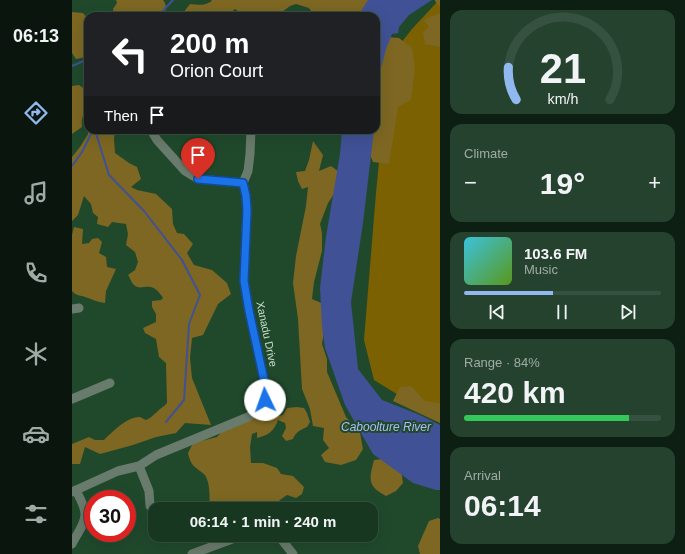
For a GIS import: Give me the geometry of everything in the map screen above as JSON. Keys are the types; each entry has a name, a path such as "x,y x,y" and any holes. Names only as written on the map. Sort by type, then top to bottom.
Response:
{"street":[{"path":"153,134 185,171 198,179 243,183"},
{"name":"Xanadu Drive","path":"74,491 118,471 139,466 156,456 248,417 259,410 265,400 266,389 244,281 247,210 243,183 248,171 251,134"},
{"path":"72,399 110,383"},
{"path":"139,466 149,491 150,502"},
{"path":"72,544 85,515 83,507 74,491"},
{"path":"192,554 224,542"},
{"path":"284,542 293,554"}],"shaded area":[{"path":"116,0 163,0 166,10 165,12 113,12 113,9 117,3"},
{"path":"211,0 374,0 360,12 312,12 309,8 296,4 290,6 282,12 239,12 235,9 231,12 184,12 190,4 199,5 212,1"},
{"path":"439,0 440,419 374,380 364,340 389,58 412,29"},
{"path":"440,0 440,7 435,1"},
{"path":"72,12 83,13 84,57 76,59 72,53"},
{"path":"440,13 440,47 425,44 423,32 429,27 424,21"},
{"path":"387,37 399,38 412,48 415,69 411,100 398,107 389,164 373,162 369,152 371,134 380,134 380,65"},
{"path":"79,85 84,89 84,114 82,118 82,127 72,134 72,86"},
{"path":"88,134 115,134 115,153 137,167 141,179 131,187 137,190 156,194 172,209 173,224 177,233 184,234 193,244 187,253 194,265 212,270 227,283 231,294 218,304 203,335 192,338 190,358 192,378 211,425 185,423 176,433 156,437 100,454 85,447 80,464 72,464 72,444 89,437 95,440 104,440 130,419 140,417 146,420 167,403 166,363 159,357 156,339 145,333 143,328 156,322 156,314 152,307 152,301 161,300 163,298 154,288 136,287 128,275 135,270 138,262 135,252 126,245 128,234 126,224 112,222 108,227 97,224 98,217 93,213 91,204 84,196 78,215 72,221 72,157"},
{"path":"313,141 323,155 319,171 331,166 339,172 338,188 328,203 320,224 322,233 322,251 314,282 312,299 326,305 322,344 327,359 327,372 346,417 360,433 363,449 356,460 341,465 325,462 321,455 329,448 323,440 324,428 313,426 310,409 302,389 298,319 293,283 296,256 306,206 308,187 302,189 296,172 305,171"},
{"path":"74,227 83,229 82,244 89,243 92,239 98,238 102,242 99,253 106,257 107,267 116,269 106,291 105,303 77,295 72,291 72,235"},
{"path":"411,386 425,401 440,403 440,423 393,401 400,387"},
{"path":"287,408 304,408 310,422 307,427 300,430 293,439 286,441 282,436 286,428 285,423 278,420 273,430 268,434 257,438 257,432 252,434 250,447 251,463 263,463 277,468 281,474 293,476 304,487 302,494 296,498 287,495 277,502 210,502 207,479 205,475 192,464 188,455 193,443 217,437 226,427 260,412 275,417 283,415"},
{"path":"382,459 401,469 403,483 396,491 386,496 375,489 371,481 371,472 374,460"},
{"path":"438,518 440,519 440,554 420,554 418,546 429,521"}],"water":[{"path":"368,0 432,0 409,15 399,27 398,33 392,34 386,49 380,72 380,12 360,12"},
{"name":"Caboolture River","path":"342,134 374,134 363,223 351,302 358,369 382,400 420,415 440,425 440,490 413,483 373,454 345,405 325,348 322,327 320,288 326,237 340,154"}],"waterway":[{"path":"162,12 173,0"},
{"path":"72,66 84,61"},
{"path":"72,166 82,152 91,134"},
{"path":"96,134 109,175 144,211 182,260 200,295 189,324 184,400 166,422"}],"route":[{"path":"198,179 243,183 247,210 244,281 266,389 265,400"}]}
